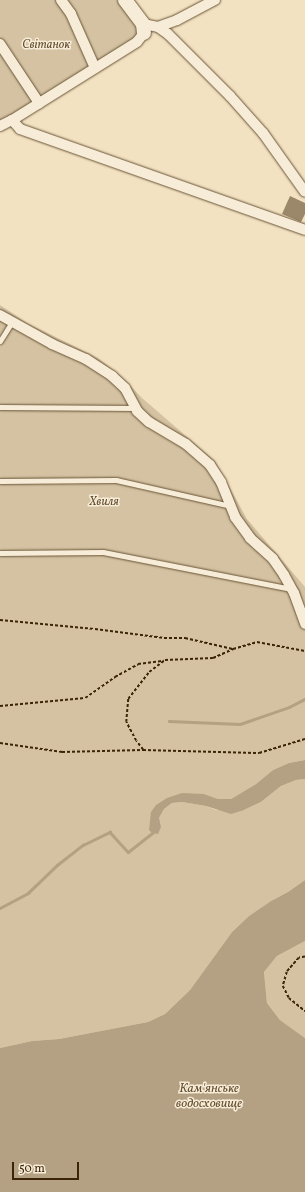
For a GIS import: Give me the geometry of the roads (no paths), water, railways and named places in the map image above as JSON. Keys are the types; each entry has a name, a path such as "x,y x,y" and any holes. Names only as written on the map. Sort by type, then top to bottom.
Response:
{"street":[{"path":"61,0 71,14 95,68"},
{"path":"125,0 144,28"},
{"path":"144,28 158,27 177,20 215,0"},
{"path":"158,27 168,34 263,133 305,192"},
{"path":"0,126 137,42 144,28"},
{"path":"0,44 39,103"},
{"path":"12,120 20,129 305,230"},
{"path":"0,314 52,344 86,359 112,376 125,388 136,408 149,422 186,444 210,464 221,482 235,517 250,538 273,559 292,590 305,624"}],"lane":[{"path":"0,341 12,322"},
{"path":"0,407 136,408"},
{"path":"0,481 116,480 230,506"},
{"path":"0,553 103,552 292,590"}],"water":[{"path":"305,760 305,779 296,780 281,786 261,802 244,810 231,814 206,806 182,802 172,803 164,809 159,818 161,827 158,834 152,833 149,830 151,812 156,805 167,798 182,793 204,794 218,799 231,799 256,784 273,770 289,763"},
{"name":"Кам'янське водосховище","path":"305,880 305,941 277,956 264,972 267,1003 280,1020 305,1038 305,1192 0,1192 0,1048 32,1041 59,1039 148,1022 165,1014 190,990 232,932 249,916"}],"waterway":[{"path":"169,721 240,724 289,707 305,699"},
{"path":"0,908 28,893 57,865 83,845 110,832 128,852 152,833"}],"park label":[{"name":"Світанок","path":"46,46"},
{"name":"Хвиля","path":"104,503"}]}
